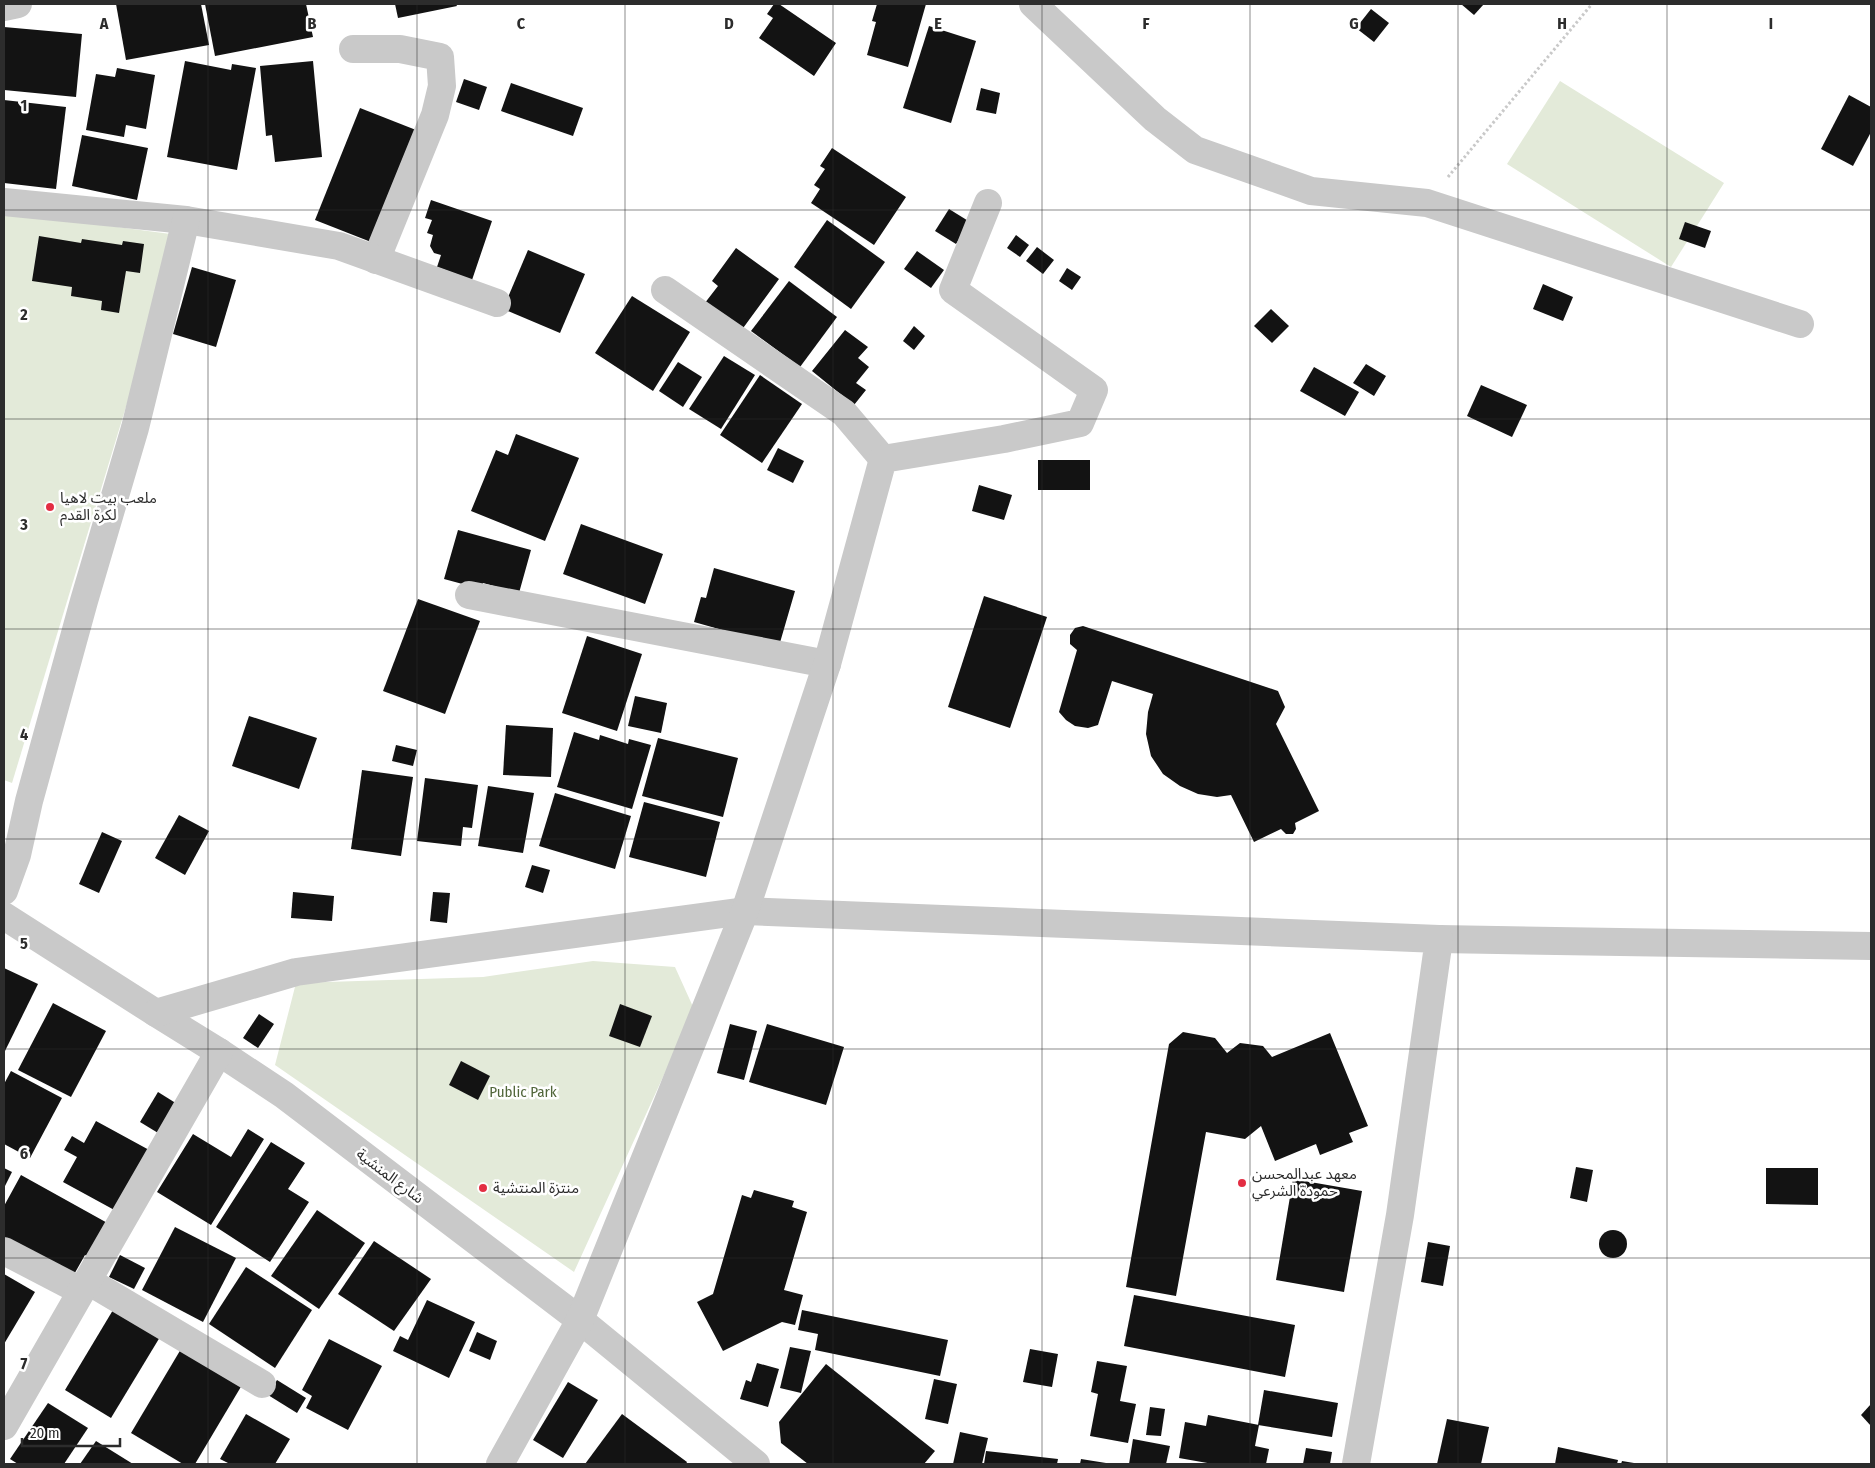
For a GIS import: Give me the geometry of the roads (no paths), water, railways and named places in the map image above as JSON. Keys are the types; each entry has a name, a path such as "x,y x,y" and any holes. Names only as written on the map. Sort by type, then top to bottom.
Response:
{"street":[{"path":"4,7 18,4"},
{"path":"1033,4 1155,119 1195,150 1312,191 1427,202 1800,324"},
{"path":"354,49 400,50 440,57 442,86 435,115 376,260"},
{"path":"4,202 186,220 339,246 496,303"},
{"path":"883,459 1004,439 1080,423 1094,390 953,290 988,203"},
{"path":"4,891 17,855 29,801 84,601 135,428 186,220"},
{"path":"665,290 844,413 883,459"},
{"path":"500,1464 580,1320 745,911 827,664 883,459"},
{"path":"469,595 827,664"},
{"path":"156,1014 296,972 745,911 1439,939 1871,946"},
{"name":"شارع المنشية","path":"4,916 284,1095 580,1320 756,1464"},
{"path":"1356,1464 1400,1215 1439,939"},
{"path":"4,1426 219,1052"},
{"path":"4,1251 84,1286 262,1384"}],"place":[{"name":"ملعب بيت لاهيا لكرة القدم","path":"50,507"},
{"name":"معهد عبدالمحسن حمودة الشرعي","path":"1242,1183"},
{"name":"منتزة المنتشية","path":"483,1188"}],"park label":[{"name":"Public Park","path":"523,1092"}]}
